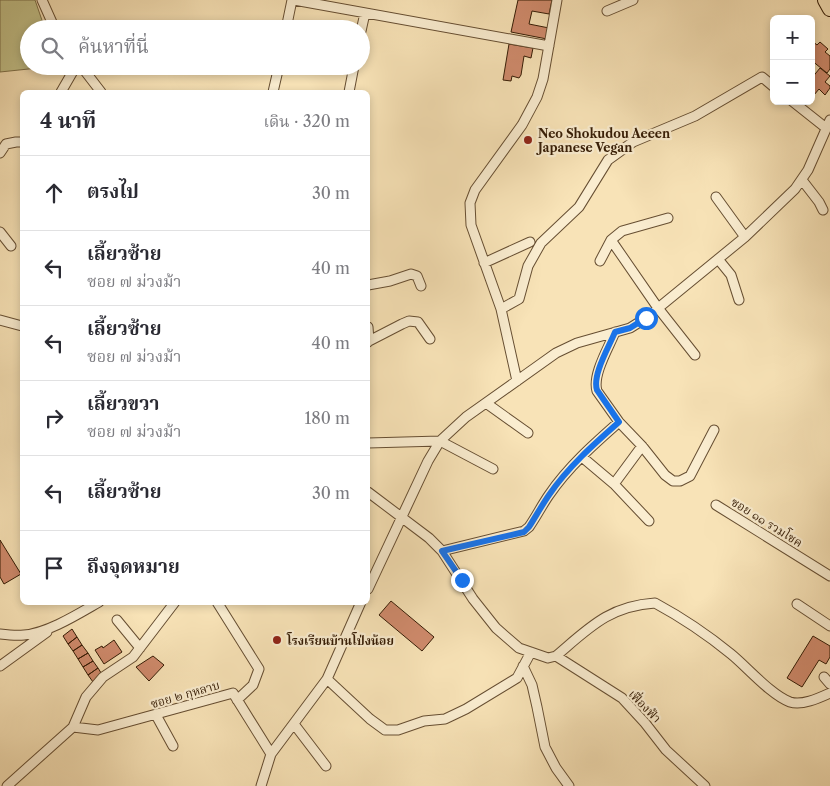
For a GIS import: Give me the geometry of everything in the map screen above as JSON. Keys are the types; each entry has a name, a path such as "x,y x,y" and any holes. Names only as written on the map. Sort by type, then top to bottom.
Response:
{"main road":[{"path":"825,0 830,9"}],"street":[{"path":"42,0 51,20"},
{"path":"288,20 293,0 549,46"},
{"path":"517,381 501,309 471,225 470,203 475,190 522,125 537,97 543,79 557,0"},
{"path":"607,11 632,0"},
{"path":"363,20 365,13"},
{"path":"61,90 70,75"},
{"path":"88,75 99,90"},
{"path":"273,90 276,75"},
{"path":"349,90 352,75"},
{"path":"501,309 518,298 528,266 541,242 579,207 608,160 633,142 695,116 762,77 770,84"},
{"path":"370,585 428,461 440,441 466,417 556,353 577,343 630,328 658,308 745,237 795,189 808,170 828,124 798,105"},
{"path":"0,153 6,144 20,142"},
{"path":"802,180 820,202 823,210"},
{"path":"716,197 745,237"},
{"path":"600,261 611,240 622,232 668,218"},
{"path":"0,232 11,246"},
{"path":"611,240 658,308 696,355"},
{"path":"484,263 530,242"},
{"path":"718,259 731,275 739,300"},
{"path":"370,285 390,281 411,274 417,276 421,286"},
{"path":"0,320 20,325"},
{"path":"370,341 409,321 418,322 430,339"},
{"path":"615,332 596,376 595,385 619,422 642,446 665,476 673,481 680,481 690,476 714,430"},
{"path":"486,403 528,433"},
{"path":"442,551 524,532 550,494 582,457 619,422"},
{"path":"370,442 440,441 493,469"},
{"path":"614,484 642,446"},
{"path":"582,457 614,484 649,521"},
{"path":"370,494 429,538 442,551 473,599 496,628 519,648 548,658 556,656 599,620 609,614 630,607 655,603 731,654 776,694 790,702 798,703 830,694"},
{"name":"ซอย ๑๑ รวมโชค","path":"716,505 830,576"},
{"path":"797,604 830,626"},
{"path":"0,634 24,635 39,632 94,605"},
{"path":"7,786 74,727 86,697 103,677 133,657 173,605"},
{"path":"219,605 259,670 253,685 237,700"},
{"path":"261,786 271,754 327,679 360,605"},
{"path":"117,620 140,648"},
{"path":"0,666 59,623"},
{"path":"327,679 370,719 385,730 398,730 424,721 444,719 466,708 517,678 531,652"},
{"name":"เฟื่องฟ้า","path":"556,656 622,698 645,722 666,750 704,786"},
{"path":"524,666 532,685 545,747 556,768 569,786"},
{"name":"ซอย ๒ กุหลาบ","path":"74,727 98,730 233,693 271,754"},
{"path":"156,715 173,746"},
{"path":"294,724 326,766"}],"shaded area":[{"path":"0,0 35,0 42,20 20,20 20,70 0,72"}],"building":[{"path":"518,0 552,0 549,14 532,11 529,24 549,28 547,39 511,32"},
{"path":"820,42 828,49 825,52 830,56 830,69 827,73 815,63 815,43 817,45"},
{"path":"509,44 533,48 531,58 524,56 519,78 512,76 511,81 503,80"},
{"path":"820,68 830,76 825,82 830,88 825,95 819,89 815,94 815,74"},
{"path":"0,540 20,575 4,584 0,577"},
{"path":"391,601 434,637 422,651 379,615"},
{"path":"72,629 77,637 68,644 63,636"},
{"path":"813,636 830,646 830,657 826,664 819,660 802,687 787,678"},
{"path":"77,637 82,645 73,651 68,644"},
{"path":"114,640 122,652 104,664 95,650 102,646 103,648"},
{"path":"82,645 88,653 78,659 73,651"},
{"path":"88,653 93,661 83,667 78,659"},
{"path":"153,656 164,665 149,681 136,667"},
{"path":"93,661 98,668 88,675 83,667"},
{"path":"98,668 103,676 93,682 88,675"}],"place":[{"name":"Neo Shokudou Aeeen Japanese Vegan","path":"528,140"},
{"name":"โรงเรียนบ้านโป่งน้อย","path":"277,640"}],"route":[{"path":"462,580 442,551 524,532 566,474 599,439 619,422 597,390 595,385 596,376 615,332 630,328 646,318"}]}
